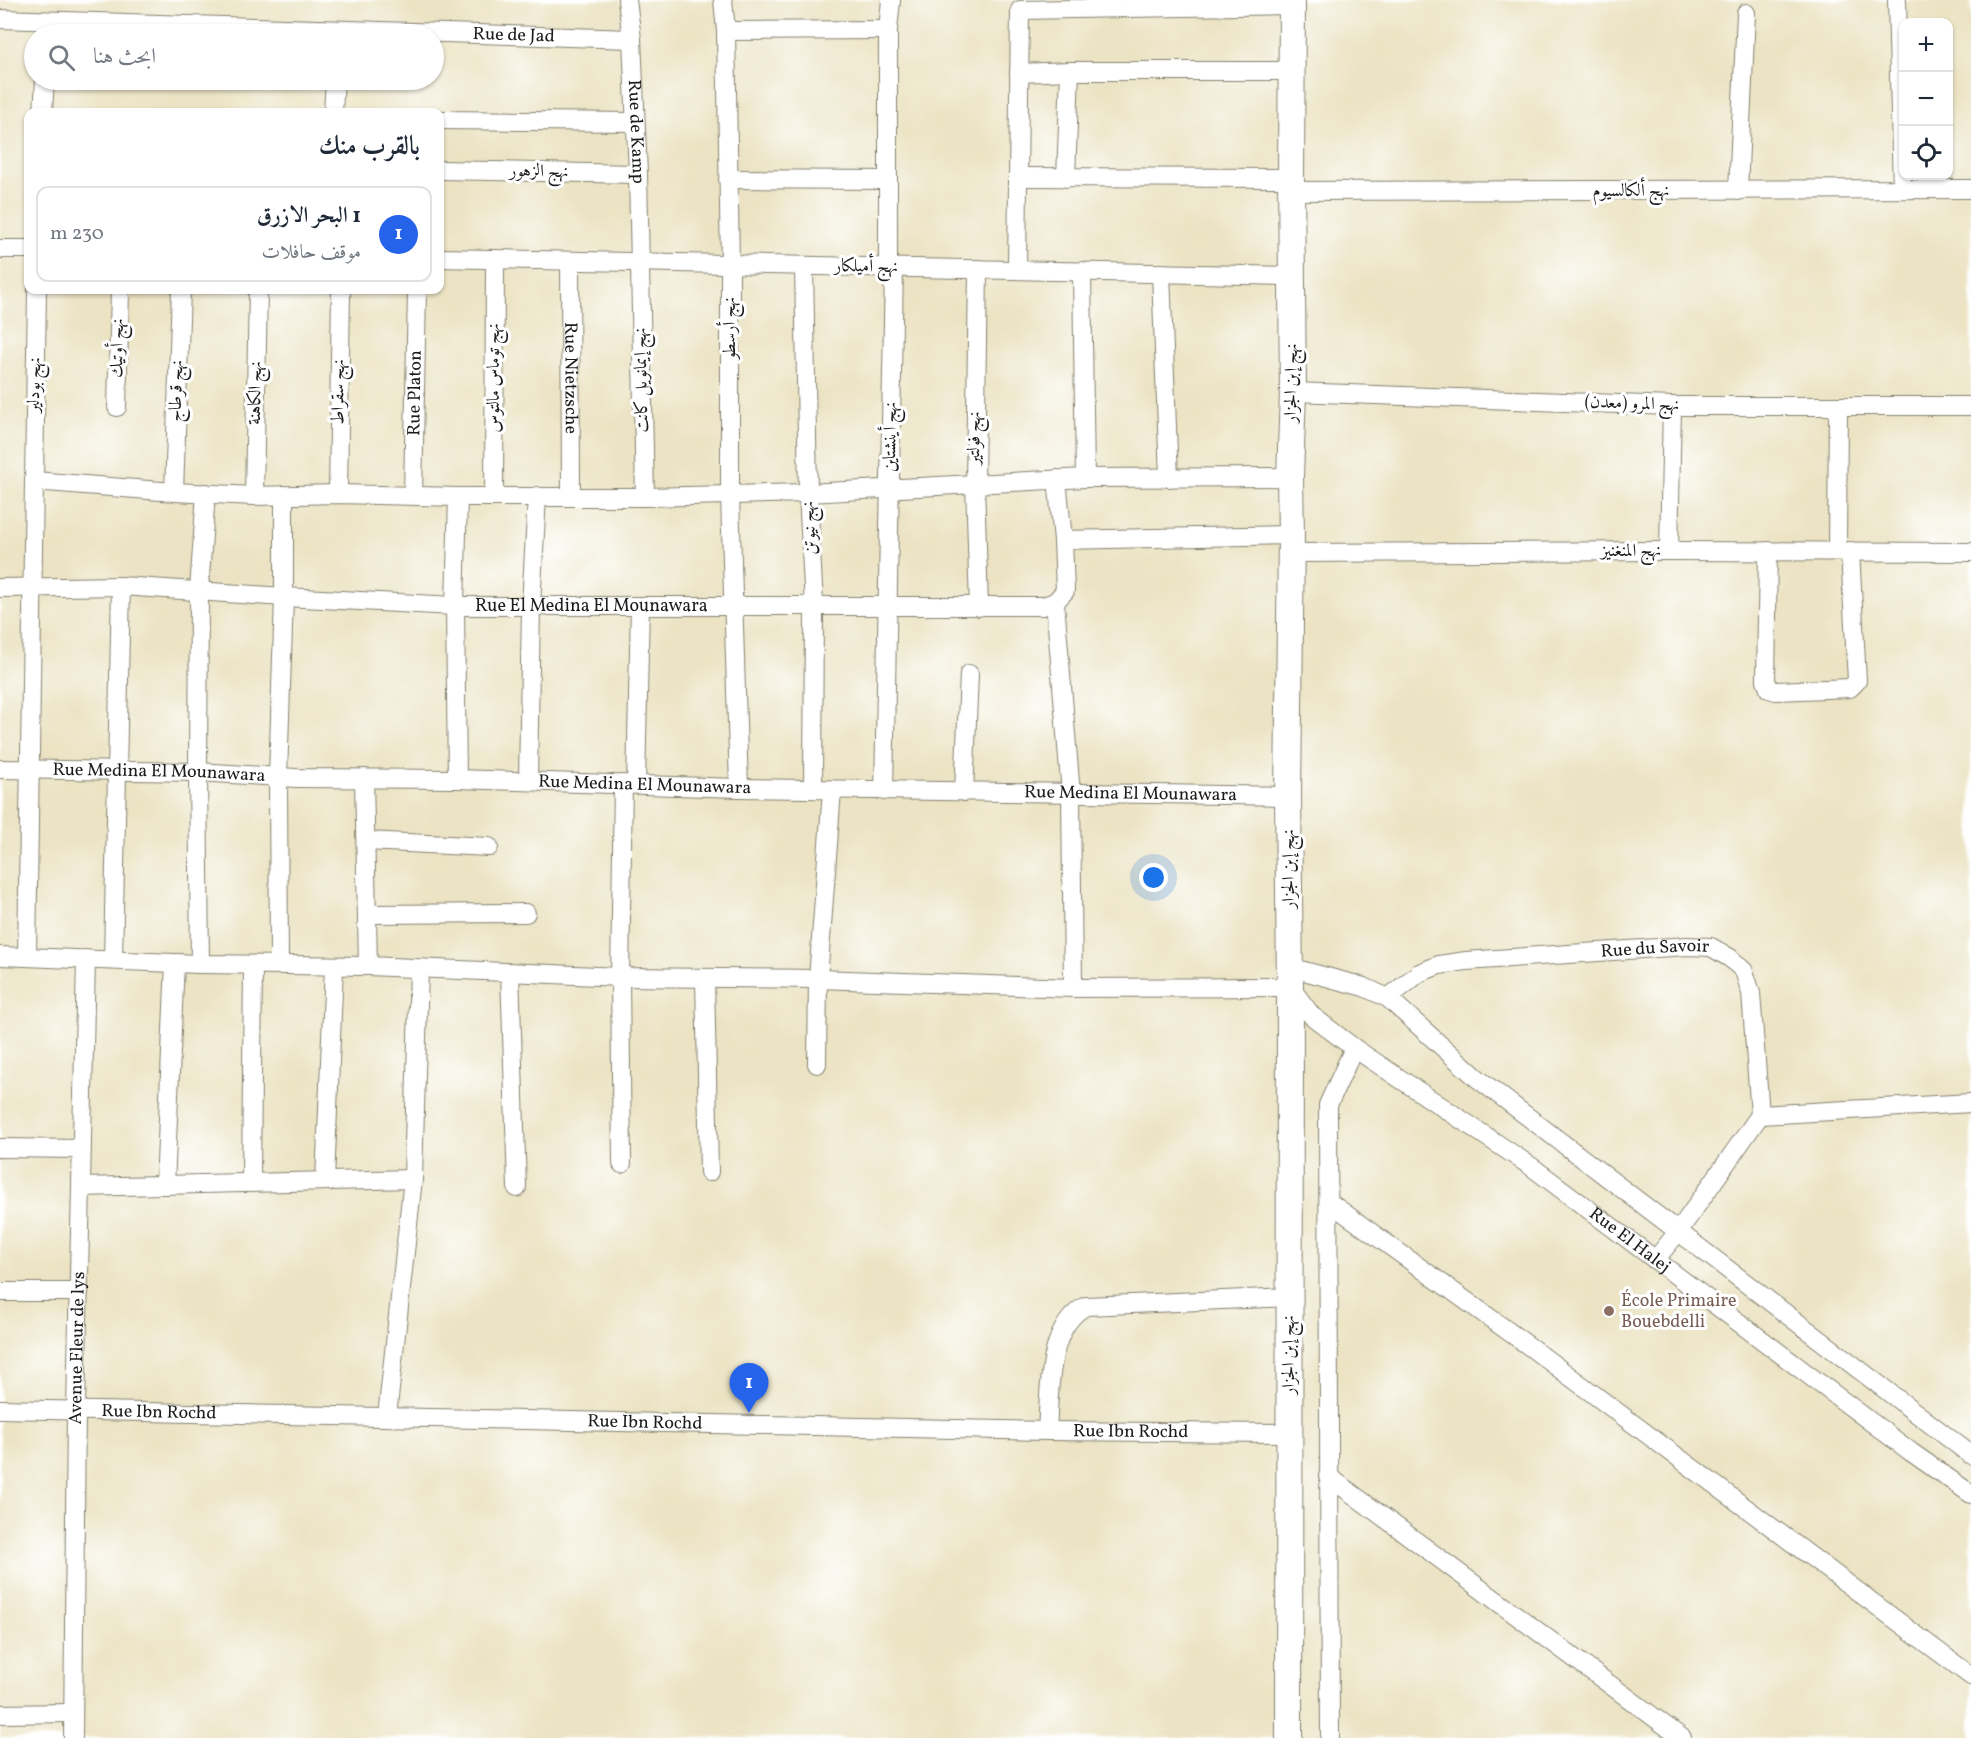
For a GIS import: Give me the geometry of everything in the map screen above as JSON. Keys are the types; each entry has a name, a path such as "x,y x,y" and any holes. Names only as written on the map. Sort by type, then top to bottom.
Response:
{"street":[{"name":"Rue de Kamp","path":"627,0 632,39 640,263"},
{"name":"نهج أرسطو","path":"723,0 726,31 730,264 730,496 739,788"},
{"name":"نهج أينشتاين","path":"884,791 890,607 891,267 888,180 888,30 891,0"},
{"path":"1897,0 1902,189"},
{"path":"1017,270 1020,5 1292,3"},
{"name":"نهج إبن الجزار","path":"1289,1738 1288,796 1290,477 1293,392 1292,3"},
{"path":"1738,191 1746,13"},
{"name":"Rue de Jad","path":"0,19 27,24"},
{"path":"726,31 888,30"},
{"name":"Rue de Jad","path":"444,35 632,39"},
{"path":"1066,178 1070,71"},
{"path":"1019,73 1293,71"},
{"path":"44,108 45,90"},
{"path":"333,108 334,90"},
{"path":"444,120 635,122"},
{"name":"نهج الزهور","path":"444,171 638,174"},
{"name":"نهج ألكالسيوم","path":"1018,177 1291,185 1738,191 1971,189"},
{"path":"728,179 888,180"},
{"path":"0,249 24,249"},
{"name":"نهج أميلكار","path":"444,258 1292,276"},
{"name":"نهج توماس مالتوس","path":"494,497 495,259"},
{"name":"Rue Nietzsche","path":"570,261 571,496"},
{"name":"نهج إيمانويل كانت","path":"640,263 645,497"},
{"name":"نهج نيوتن","path":"804,266 808,493 814,606 813,789"},
{"name":"نهج فولتير","path":"978,269 975,484 979,607"},
{"path":"1082,271 1085,478"},
{"path":"1161,273 1169,478"},
{"name":"نهج بودلير","path":"27,957 37,294"},
{"name":"نهج أوتيك","path":"117,407 120,294"},
{"name":"نهج قرطاج","path":"174,492 181,294"},
{"name":"نهج الكاهنة","path":"254,496 258,294"},
{"name":"نهج سقراط","path":"338,494 341,294"},
{"name":"Rue Platon","path":"413,495 417,294"},
{"name":"نهج المرو (معدن)","path":"1293,392 1672,406 1971,406"},
{"path":"1668,550 1672,406"},
{"path":"1768,550 1766,680 1769,689 1776,692 1850,688 1857,681 1844,551 1838,406"},
{"path":"34,481 254,496 338,494 645,497 808,493 1085,478 1290,477"},
{"path":"1057,479 1065,591 1055,602 1071,794 1073,988"},
{"path":"200,964 199,590 206,493"},
{"path":"279,965 278,777 284,597 284,495"},
{"path":"457,779 455,606 458,496"},
{"path":"528,781 531,606 537,496"},
{"name":"نهج المنغنيز","path":"1063,540 1668,550 1971,552"},
{"path":"113,960 120,586"},
{"name":"Rue El Medina El Mounawara","path":"0,588 120,586 455,606 979,607 1043,606 1055,602"},
{"path":"622,1164 620,977 640,606"},
{"path":"964,792 969,674"},
{"name":"Rue Medina El Mounawara","path":"0,769 198,772 278,777 457,779 832,790 1288,796"},
{"path":"364,778 368,966"},
{"path":"817,1064 818,979 832,790"},
{"path":"366,841 489,847"},
{"path":"367,914 526,913"},
{"name":"Rue du Savoir","path":"1388,998 1419,973 1439,965 1466,961 1641,949 1711,947 1730,958 1744,971 1751,993 1760,1115"},
{"path":"0,956 200,964 368,966 620,977 818,979 1073,988 1289,977"},
{"name":"Avenue Fleur de lys","path":"73,1738 76,1410 86,959"},
{"path":"165,1185 175,963"},
{"path":"251,1183 253,964"},
{"path":"325,1181 334,966"},
{"path":"387,1416 413,1179 419,969"},
{"path":"510,972 517,1188"},
{"name":"Rue El Halej","path":"1289,977 1364,987 1388,998 1477,1078 1971,1455"},
{"name":"Rue El Halej","path":"1289,977 1312,1016 1354,1048 1532,1167 1911,1452 1971,1494"},
{"path":"705,978 709,1172"},
{"path":"1330,1738 1328,1105 1354,1048"},
{"path":"1655,1260 1678,1232 1760,1115 1971,1103"},
{"path":"0,1148 81,1149"},
{"path":"81,1187 413,1179"},
{"path":"1329,1202 1542,1356 1971,1676"},
{"path":"0,1292 79,1292"},
{"path":"1047,1431 1054,1356 1063,1329 1076,1312 1086,1306 1289,1297"},
{"name":"Rue Ibn Rochd","path":"0,1408 1047,1431 1289,1433"},
{"path":"1328,1476 1682,1738"},
{"path":"0,1714 72,1713"}],"place":[{"name":"École Primaire Bouebdelli","path":"1609,1311"},
{"name":"1 البحر الازرق","path":"749,1413"}]}
